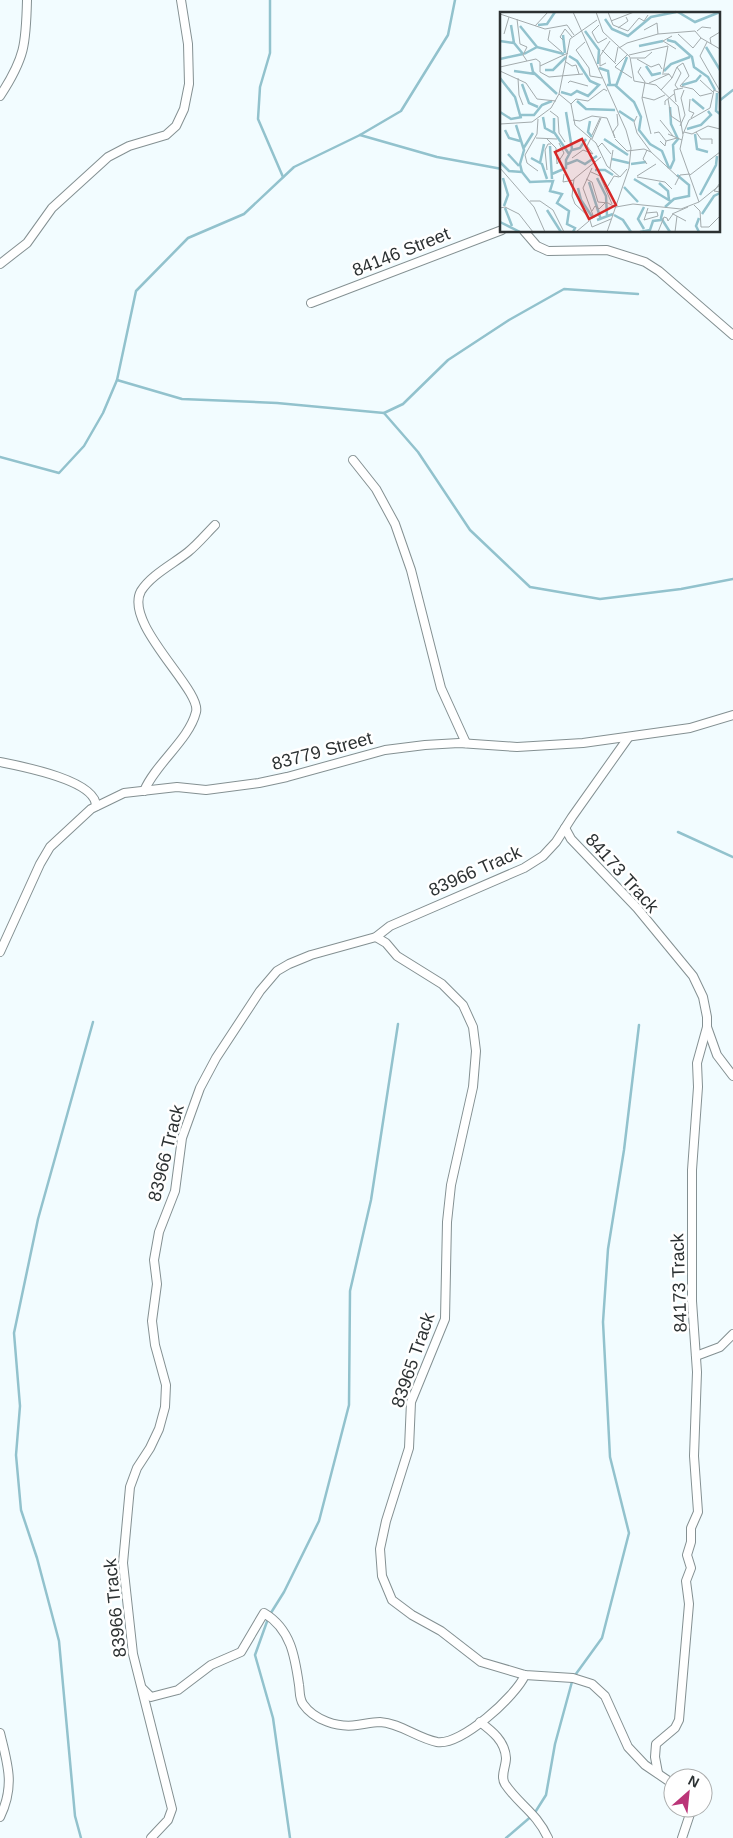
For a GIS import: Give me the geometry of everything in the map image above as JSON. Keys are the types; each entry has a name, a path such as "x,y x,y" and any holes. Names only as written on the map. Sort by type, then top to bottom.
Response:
{"street":[{"path":"0,96 23,54 26,40 27,0"},
{"path":"0,264 27,243 52,208 108,157 129,146 166,135 176,126 184,109 189,84 188,44 181,0"},
{"name":"84146 Street","path":"311,303 500,231"},
{"path":"525,232 537,246 548,251 606,250 645,262 659,270 733,335"},
{"path":"353,460 376,489 395,524 411,570 439,681 466,744"},
{"path":"144,791 148,780 184,735 197,707 193,696 158,649 138,602 148,583 190,550 215,525"},
{"name":"83779 Street","path":"0,952 40,864 50,847 96,806 124,793 177,787 206,790 259,783 288,777 385,750 425,745 547,746 628,738 704,725 733,715"},
{"name":"83966 Track","path":"151,1838 168,1820 172,1809 134,1654 123,1563 130,1487 137,1468 150,1448 165,1407 166,1385 154,1345 152,1321 157,1284 155,1254 159,1232 175,1191 182,1138 200,1088 228,1038 260,991 277,971 311,955 376,937 390,926 524,868 543,856 556,842 628,738"},
{"path":"0,762 39,771 72,782 92,796 96,806"},
{"name":"84173 Track","path":"565,828 571,839 637,908 693,976 703,997 707,1027 697,1063 698,1087 692,1170 692,1300 696,1356 696,1440 694,1456 698,1512 691,1528 691,1542 687,1555 691,1568 686,1581 689,1604 683,1658 682,1702 678,1724 656,1744 655,1757 658,1773"},
{"name":"83965 Track","path":"376,937 397,956 442,984 458,1000 474,1027 476,1051 473,1087 451,1185 447,1222 447,1304 445,1319 411,1402 409,1448 386,1521 380,1549 382,1576 392,1600 412,1615 441,1631 481,1662 525,1675 573,1678 596,1688 609,1702 628,1747 645,1765 663,1777"},
{"path":"707,1027 717,1055 733,1076"},
{"path":"696,1356 720,1347 733,1334"},
{"path":"143,1689 151,1696 178,1690 211,1665 241,1652 264,1613 283,1630 292,1646 302,1703 325,1720 346,1726 387,1724 439,1742 457,1739 480,1722 514,1692 525,1675"},
{"path":"480,1722 495,1734 502,1743 506,1757 502,1777 505,1784 534,1814 548,1838"},
{"path":"0,1733 10,1782 9,1796 0,1818"},
{"path":"682,1838 689,1818"}],"waterway":[{"path":"270,0 270,53 260,87 258,119 283,177"},
{"path":"0,457 59,473 84,446 103,413 117,380 136,291 188,238 244,214 294,167 360,135 401,111 448,35 455,0"},
{"path":"720,100 733,90"},
{"path":"360,135 437,157 500,169"},
{"path":"384,413 403,404 448,360 509,320 564,289 638,294"},
{"path":"117,380 182,399 277,403 384,413 418,452 470,530 530,587 600,599 681,589 733,579"},
{"path":"678,832 733,857"},
{"path":"81,1838 75,1816 59,1641 37,1558 21,1510 16,1455 20,1406 14,1333 38,1219 93,1022"},
{"path":"290,1838 273,1718 255,1655 269,1616 284,1592 319,1521 349,1405 350,1291 371,1200 398,1024"},
{"path":"506,1838 534,1814 546,1795 555,1744 573,1678 602,1638 629,1533 610,1457 603,1322 608,1249 624,1150 639,1025"}]}
